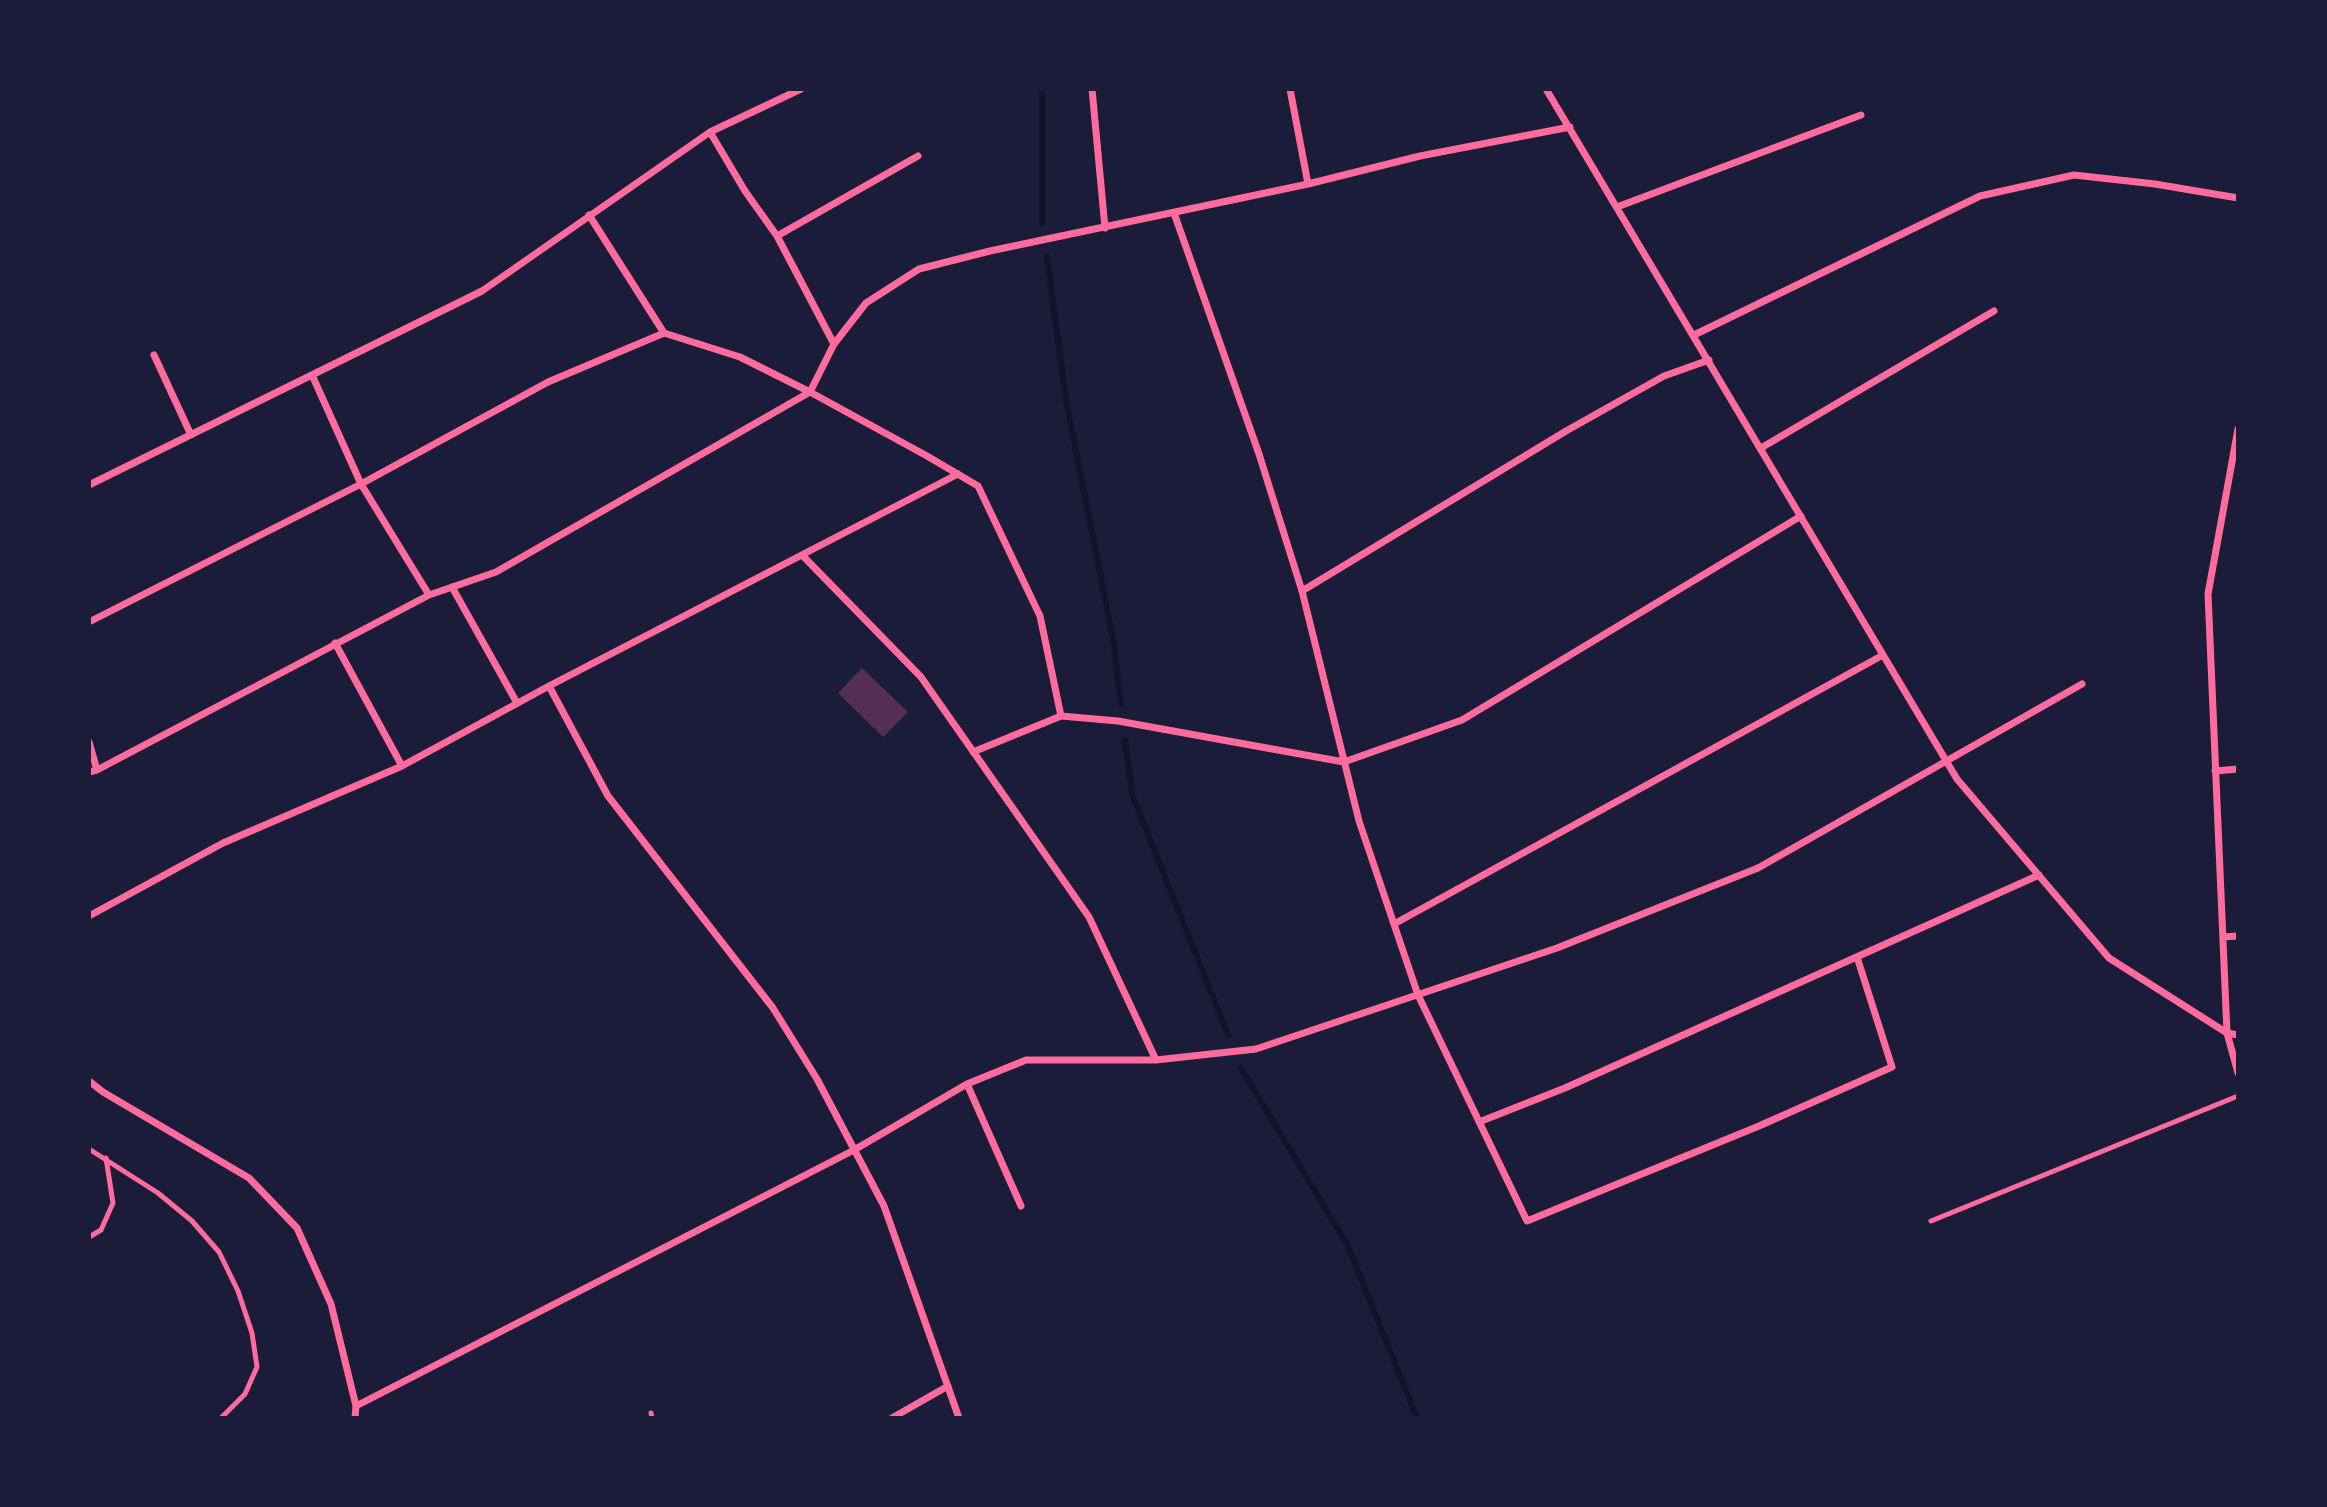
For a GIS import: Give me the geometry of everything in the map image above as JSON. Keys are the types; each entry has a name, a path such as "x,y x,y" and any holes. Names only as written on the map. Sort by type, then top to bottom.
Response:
{"street":[{"path":"89,485 482,291 710,132 801,89"},
{"path":"1092,89 1105,228"},
{"path":"1290,89 1308,184"},
{"path":"1546,89 1957,779 2109,958 2227,1033 2238,1035"},
{"path":"1618,207 1861,115"},
{"path":"89,742 93,771 429,595 496,572 810,392 834,344 866,303 919,269 990,251 1308,184 1420,156 1570,127"},
{"path":"710,132 745,191 777,236 834,344"},
{"path":"777,236 918,156"},
{"path":"1693,335 1980,196 2074,175 2155,184 2238,198"},
{"path":"1174,213 1259,454 1301,592 1359,821 1418,995 1527,1222 1759,1126 1892,1067 1857,957"},
{"path":"589,215 664,332 740,358 810,392 978,486 1040,616 1061,716"},
{"path":"1761,449 1994,311"},
{"path":"89,622 361,484 548,382 664,332"},
{"path":"154,355 191,435"},
{"path":"1301,592 1566,431 1664,376 1709,360"},
{"path":"312,375 361,484 429,595"},
{"path":"2238,429 2208,594 2227,1033 2238,1073"},
{"path":"89,916 223,843 402,766 517,703 958,474"},
{"path":"973,752 1061,716 1118,721 1344,762 1462,720 1801,516"},
{"path":"802,555 921,677 1089,917 1156,1059"},
{"path":"452,587 517,703"},
{"path":"335,643 402,766"},
{"path":"1394,924 1883,655"},
{"path":"356,1406 854,1150 967,1084 1026,1060 1156,1059 1256,1049 1556,948 1758,867 2081,684"},
{"path":"550,686 608,796 773,1008 817,1079 884,1206 959,1418"},
{"path":"2215,771 2238,769"},
{"path":"1479,1122 1565,1088 2039,876"},
{"path":"2222,937 2238,936"},
{"path":"89,1081 103,1092 249,1178 297,1228 331,1304 356,1406 355,1418"},
{"path":"967,1084 1021,1206"},
{"path":"892,1418 948,1386"}],"lane":[{"path":"1931,1221 2238,1096"},
{"path":"89,1149 158,1193 192,1221 219,1252 238,1291 252,1332 257,1367 245,1394 221,1418"},
{"path":"89,1237 101,1230 113,1203 106,1158"}],"building":[{"path":"862,668 908,712 883,737 838,693"}],"waterway":[{"path":"1042,89 1042,223"},
{"path":"1047,257 1066,400 1113,639 1121,704"},
{"path":"1125,740 1132,794 1228,1035"},
{"path":"1241,1068 1348,1246 1417,1418"}]}
